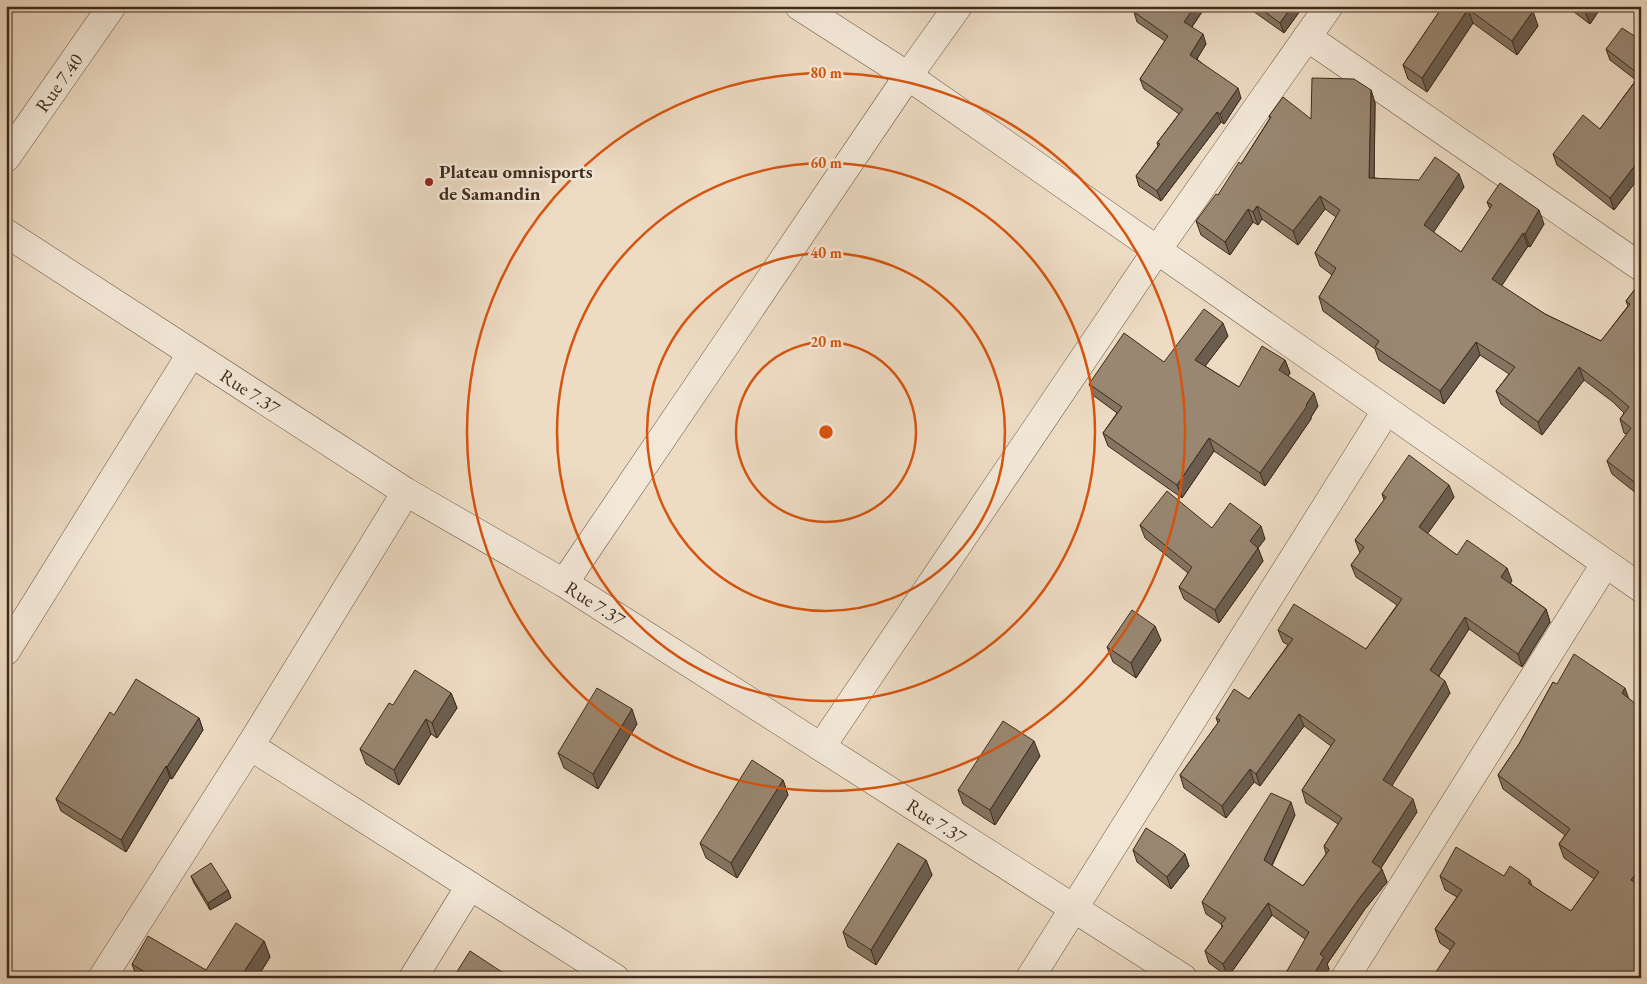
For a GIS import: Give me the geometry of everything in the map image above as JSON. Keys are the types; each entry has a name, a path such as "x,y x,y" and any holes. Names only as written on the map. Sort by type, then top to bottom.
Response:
{"street":[{"name":"Rue 7.40","path":"6,158 112,6"},
{"path":"798,6 908,76 1641,588"},
{"path":"564,584 908,76 958,6"},
{"path":"821,747 1157,250 1329,6"},
{"path":"1307,37 1641,266"},
{"name":"Rue 7.37","path":"6,233 406,492 564,584 1183,978"},
{"path":"6,651 192,354"},
{"path":"1030,978 1386,410"},
{"path":"102,978 250,746 406,492"},
{"path":"1345,978 1606,564"},
{"path":"250,746 615,978"},
{"path":"413,978 470,886"}],"building":[{"path":"1137,6 1195,6 1184,22 1203,34 1190,55 1238,88 1220,114 1217,112 1157,191 1136,176 1160,144 1157,143 1183,109 1140,79 1168,36 1134,12"},
{"path":"1257,6 1292,6 1280,23"},
{"path":"1443,6 1526,6 1533,11 1512,41 1468,9 1422,78 1403,65"},
{"path":"1622,28 1636,37 1641,36 1641,160 1610,198 1553,154 1583,115 1600,129 1640,75 1606,49"},
{"path":"1312,78 1354,79 1371,90 1369,178 1419,180 1435,157 1459,174 1424,225 1461,252 1492,205 1487,202 1500,183 1539,210 1525,234 1523,233 1492,279 1545,314 1601,341 1630,304 1626,301 1641,281 1641,481 1638,485 1607,461 1631,428 1620,419 1629,407 1579,367 1538,422 1496,391 1515,367 1476,342 1440,391 1375,347 1379,341 1319,297 1336,268 1315,253 1340,210 1320,196 1293,231 1257,206 1253,212 1248,209 1225,242 1196,221 1216,194 1218,195 1239,162 1241,164 1271,117 1269,116 1283,97 1311,119"},
{"path":"1204,309 1223,323 1195,360 1239,387 1262,346 1285,360 1279,370 1314,393 1260,473 1209,438 1177,485 1103,433 1122,407 1089,384 1124,333 1164,362"},
{"path":"1409,455 1449,485 1419,527 1457,555 1467,540 1507,568 1501,577 1546,609 1518,654 1465,617 1430,670 1445,681 1383,780 1413,799 1372,862 1382,869 1320,954 1324,957 1312,978 1283,978 1309,932 1268,903 1223,964 1205,951 1223,926 1221,924 1226,918 1202,902 1271,793 1291,802 1264,860 1303,886 1329,850 1324,846 1342,818 1302,790 1335,740 1299,714 1256,774 1250,769 1222,806 1180,775 1220,720 1216,718 1234,689 1249,699 1293,639 1278,630 1294,604 1366,649 1402,599 1351,565 1364,547 1355,540 1386,497 1382,494"},
{"path":"1167,491 1212,528 1230,503 1261,526 1250,541 1258,548 1215,610 1179,587 1192,567 1140,525"},
{"path":"1132,610 1155,626 1131,663 1107,647"},
{"path":"1574,654 1625,688 1622,693 1641,708 1641,867 1631,880 1641,887 1641,978 1432,978 1455,943 1435,929 1462,890 1440,876 1456,847 1504,876 1510,866 1530,880 1528,883 1571,911 1599,872 1559,844 1570,829 1498,775 1519,744 1553,682 1557,684"},
{"path":"415,670 451,693 432,723 426,719 394,770 360,749 389,703 393,705"},
{"path":"136,679 199,718 166,766 121,840 56,799 110,712 114,715"},
{"path":"597,688 632,709 593,774 558,753"},
{"path":"1003,721 1034,741 990,810 958,790"},
{"path":"752,760 783,780 731,863 700,843"},
{"path":"1146,828 1185,854 1167,877 1133,850"},
{"path":"898,843 926,860 871,950 843,932"},
{"path":"211,863 228,890 208,903 191,876"},
{"path":"236,923 264,941 240,978 154,978 132,964 148,936 206,970"},
{"path":"470,951 505,974 503,978 453,978"}],"place":[{"name":"Plateau omnisports de Samandin","path":"429,182"}]}
